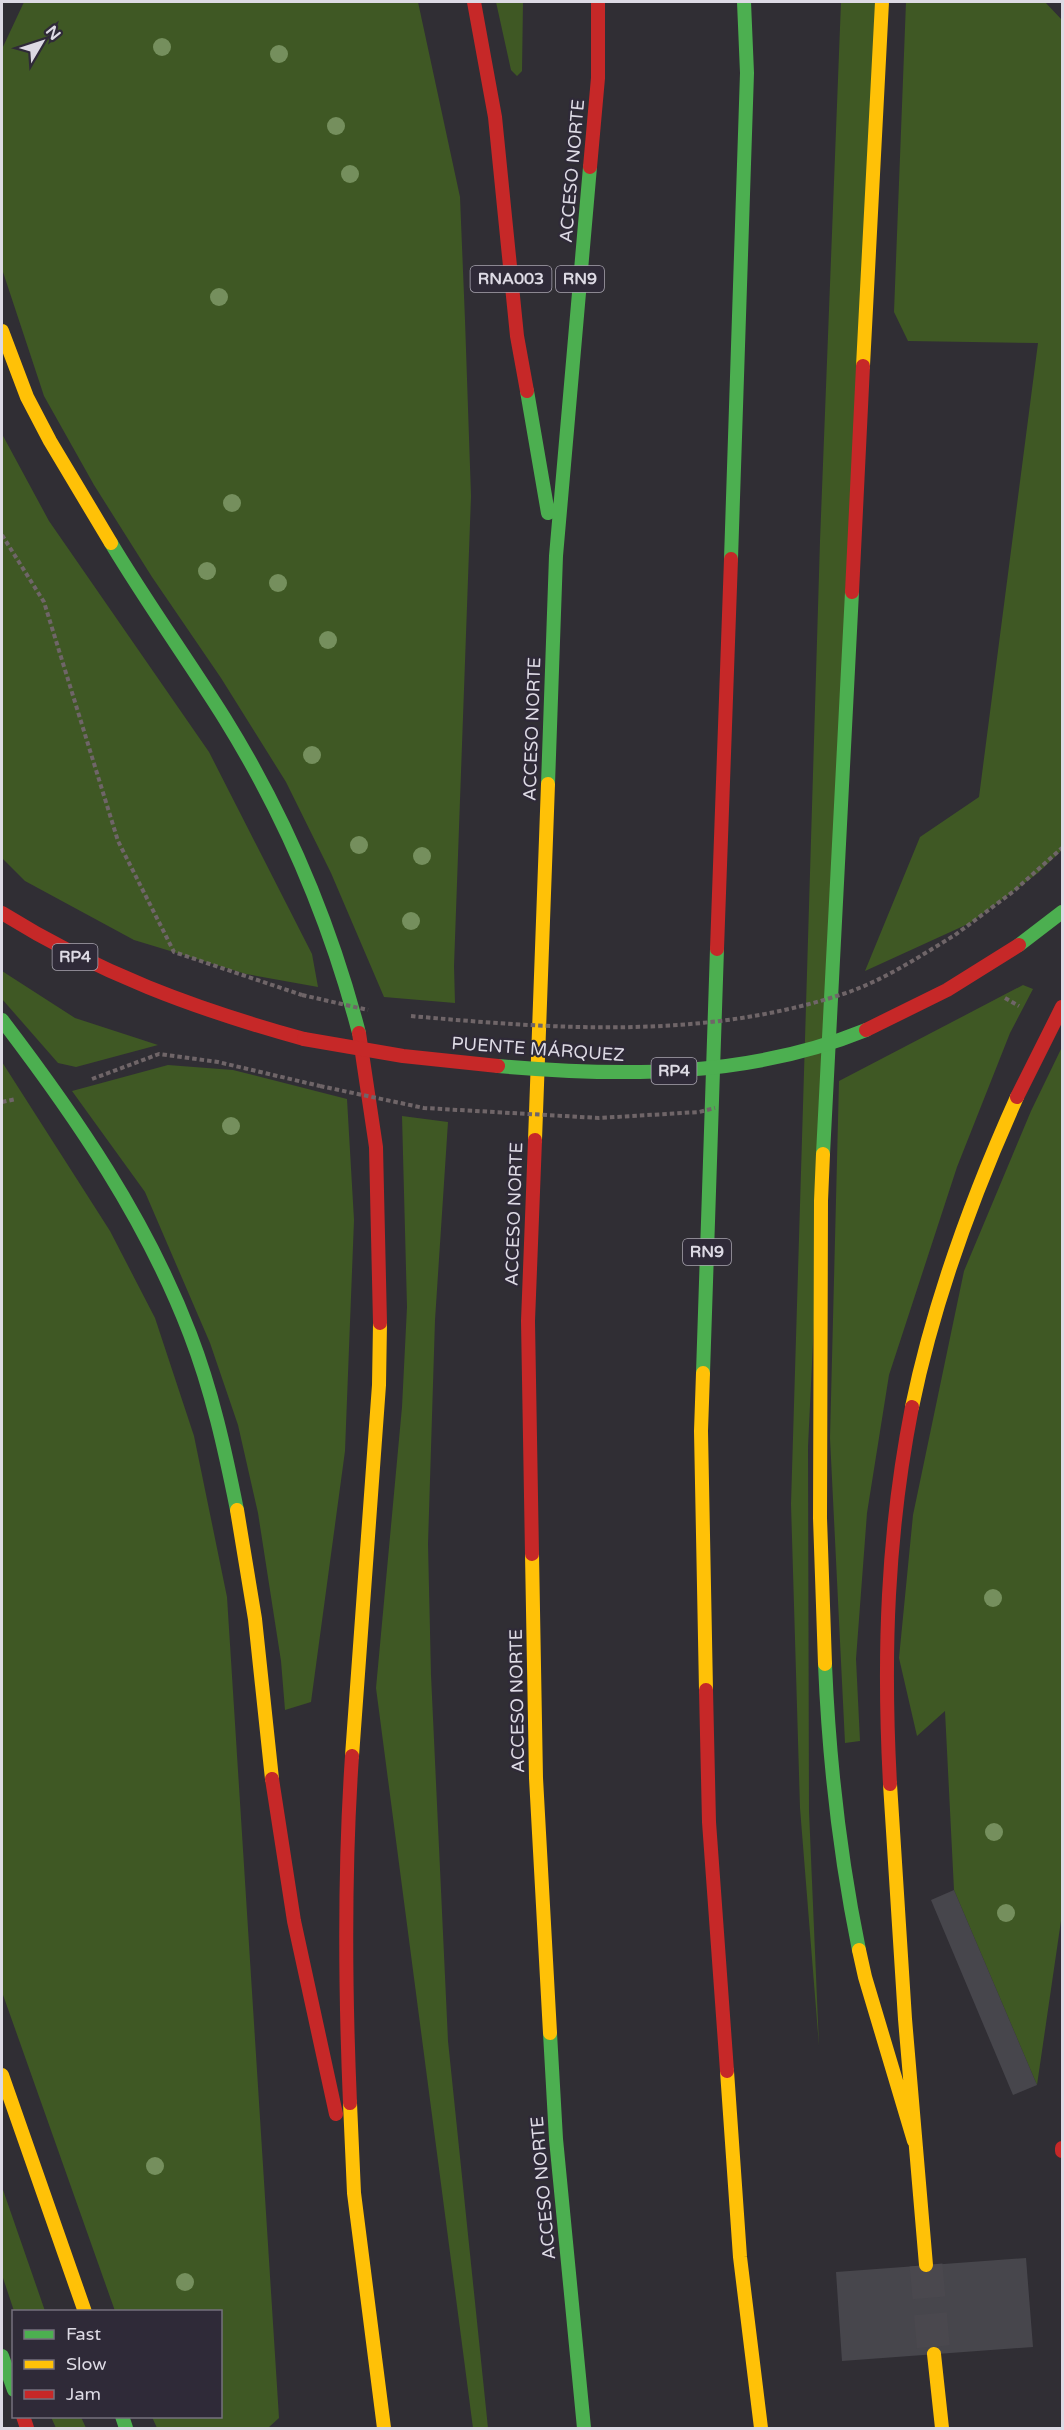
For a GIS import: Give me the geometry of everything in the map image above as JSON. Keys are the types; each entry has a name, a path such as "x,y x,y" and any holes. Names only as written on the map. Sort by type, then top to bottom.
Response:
{"main road":[{"name":"RNA003","path":"474,2 495,117 517,336 556,556"},
{"name":"ACCESO NORTE","path":"584,2428 556,2139 536,1778 528,1333 556,556 598,78 598,2"},
{"name":"RN9","path":"744,2 747,73 701,1431 709,1822 740,2257 761,2428"},
{"path":"747,73 758,2"},
{"path":"882,2 821,1201 820,1518 827,1705 846,1886 864,1977 914,2141"},
{"path":"2,331 27,397 50,441 114,548 226,721 278,814 325,923 344,976 361,1042 376,1147 381,1287 379,1385 346,1840 347,2033 354,2193 384,2428"},
{"name":"PUENTE MÁRQUEZ","path":"2,913 62,950 153,993 250,1025 370,1053 616,1075 726,1068 809,1050 863,1031 941,993 1019,945 1062,912"},
{"path":"926,2265 914,2141 886,1715 887,1602 895,1505 902,1458 926,1346 960,1229 982,1173 1062,1007"},
{"path":"2,1020 55,1092 114,1183 166,1278 195,1348 212,1403 231,1478 249,1580 274,1802 291,1908 354,2193"},
{"path":"2,2075 84,2310"},
{"path":"934,2354 942,2428"},
{"path":"2,2356 12,2384"}],"path":[{"path":"2,535 45,602 118,841 174,952 302,995 374,1011"},
{"path":"406,1016 536,1027 614,1028 702,1024 780,1012 845,994 895,970 955,935 1014,891 1062,848"},
{"path":"996,1003 1006,997 1052,1025"},
{"path":"2,1102 55,1092 159,1054 218,1062 320,1086"}],"green space":[{"path":"24,2 418,2 460,197 465,320 471,496 454,966 455,1003 384,997 331,873 286,782 221,678 152,577 94,485 44,396 2,269 2,49"},
{"path":"496,2 523,2 522,71 517,76 511,70"},
{"path":"841,2 877,2 808,1447 809,1811 819,2046 800,1808 791,1504 820,541"},
{"path":"906,2 1045,2 1062,20 1062,850 1038,873 970,923 865,971 920,837 979,797 1038,343 908,341 894,312"},
{"path":"2,434 49,521 209,752 312,954 318,987 246,974 134,940 25,881 2,858"},
{"path":"2,971 75,1018 158,1045 76,1067 58,1063 2,999"},
{"path":"1023,985 1033,989 1010,1033 957,1167 889,1375 867,1513 856,1659 860,1741 845,1743 830,1438 839,1081"},
{"path":"1062,1047 1062,1914 1037,2085 954,1890 945,1711 917,1736 899,1658 913,1515 964,1271 1031,1111"},
{"path":"2,1062 110,1231 155,1318 194,1436 227,1597 279,2418 268,2428 157,2428 152,2418 222,2418 222,2310 115,2310 2,1992"},
{"path":"168,1065 233,1070 347,1099 354,1220 345,1451 311,1702 285,1710 281,1661 258,1513 238,1425 210,1343 145,1192 72,1091"},
{"path":"402,1116 448,1122 435,1320 428,1544 431,1675 448,2041 488,2428 473,2428 376,1688 402,1407 407,1307"},
{"path":"2,2187 45,2310 14,2310 2,2275"},
{"path":"51,2418 81,2418 86,2428 56,2428"}],"building":[{"path":"954,1890 1037,2085 1013,2095 931,1900"},
{"path":"1026,2258 1033,2347 842,2361 836,2272"}],"tunnel":[{"path":"926,2265 934,2354"}],"traffic: fast":[{"path":"731,559 747,73 744,2"},
{"path":"548,784 556,556 590,167"},
{"path":"527,391 548,513"},
{"path":"111,543 225,719 267,793 320,910 359,1033"},
{"path":"823,1154 852,592"},
{"path":"1019,945 1062,912"},
{"path":"703,1373 717,949"},
{"path":"2,1020 56,1094 107,1170 131,1210 172,1291 205,1377 223,1443 237,1510"},
{"path":"498,1066 592,1072 685,1070 776,1057 821,1046 866,1030"},
{"path":"825,1664 836,1808 859,1950"},
{"path":"550,2033 556,2139 584,2428"},
{"path":"2,2356 12,2384"},
{"path":"123,2418 126,2428"}],"traffic: slow":[{"path":"863,366 882,2"},
{"path":"2,331 27,397 50,441 111,543"},
{"path":"535,1140 548,784"},
{"path":"912,1407 931,1327 956,1249 1017,1097"},
{"path":"823,1154 820,1518 825,1664"},
{"path":"352,1756 379,1385 380,1323"},
{"path":"703,1373 701,1431 706,1690"},
{"path":"237,1510 255,1619 272,1779"},
{"path":"532,1554 536,1778 550,2033"},
{"path":"890,1784 905,2019 926,2265"},
{"path":"859,1950 914,2141"},
{"path":"727,2071 740,2257 761,2428"},
{"path":"2,2075 84,2310"},
{"path":"350,2103 354,2193 384,2428"},
{"path":"934,2354 942,2428"}],"traffic: jam":[{"path":"474,2 495,117 517,336 527,391"},
{"path":"590,167 598,78 598,2"},
{"path":"852,592 863,366"},
{"path":"717,949 731,559"},
{"path":"2,913 74,954 148,987 224,1015 304,1039"},
{"path":"866,1030 947,990 1019,945"},
{"path":"1017,1097 1062,1007"},
{"path":"359,1033 376,1147 380,1323"},
{"path":"304,1039 403,1056 498,1066"},
{"path":"532,1554 528,1321 535,1140"},
{"path":"890,1784 887,1689 889,1595 897,1501 912,1407"},
{"path":"706,1690 709,1822 727,2071"},
{"path":"350,2103 346,1930 352,1756"},
{"path":"272,1779 294,1921 336,2114"},
{"path":"24,2418 27,2428"}]}
